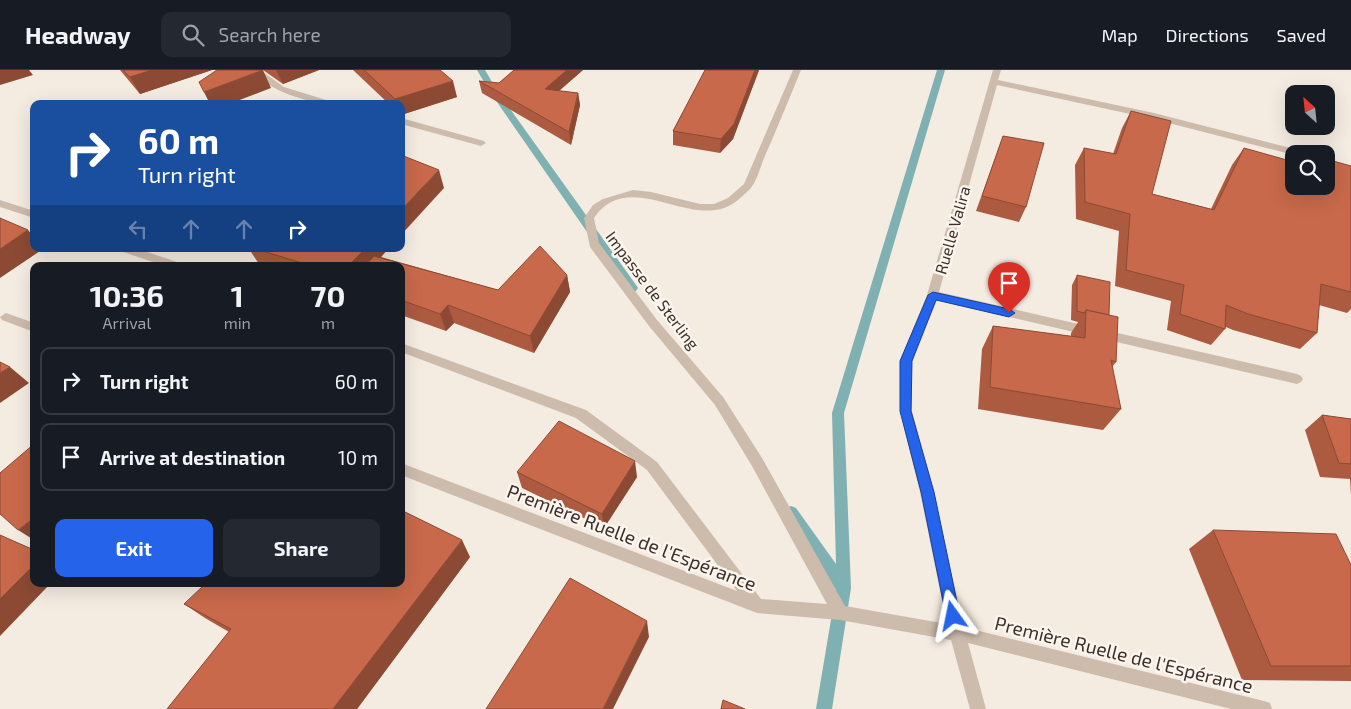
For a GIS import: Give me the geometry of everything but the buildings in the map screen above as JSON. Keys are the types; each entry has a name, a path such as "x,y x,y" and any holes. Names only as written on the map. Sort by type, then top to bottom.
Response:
{"street":[{"path":"255,70 281,89 321,100"},
{"name":"Impasse de Sterling","path":"797,70 748,185 737,198 724,206 708,209 688,207 648,194 624,194 606,200 595,208 589,218 594,244 653,323 724,409 758,462 840,613"},
{"name":"Ruelle Valira","path":"978,709 957,633 927,492 906,411 906,361 933,295 997,70"},
{"path":"995,82 1154,116 1285,149"},
{"path":"405,123 481,143"},
{"path":"0,203 30,214"},
{"path":"136,252 164,262"},
{"path":"933,295 1297,379"},
{"path":"6,317 30,326"},
{"path":"405,348 508,385 581,414 652,466 757,606"},
{"name":"Première Ruelle de l'Espérance","path":"405,471 757,606 840,613 957,633 1264,709"}],"waterway":[{"path":"481,70 494,92 632,288"},
{"path":"844,588 838,413 941,70"},
{"path":"791,512 844,588"},
{"path":"824,709 844,588"}],"route":[{"path":"953,616 927,492 906,411 906,361 933,295 1009,313"}]}
